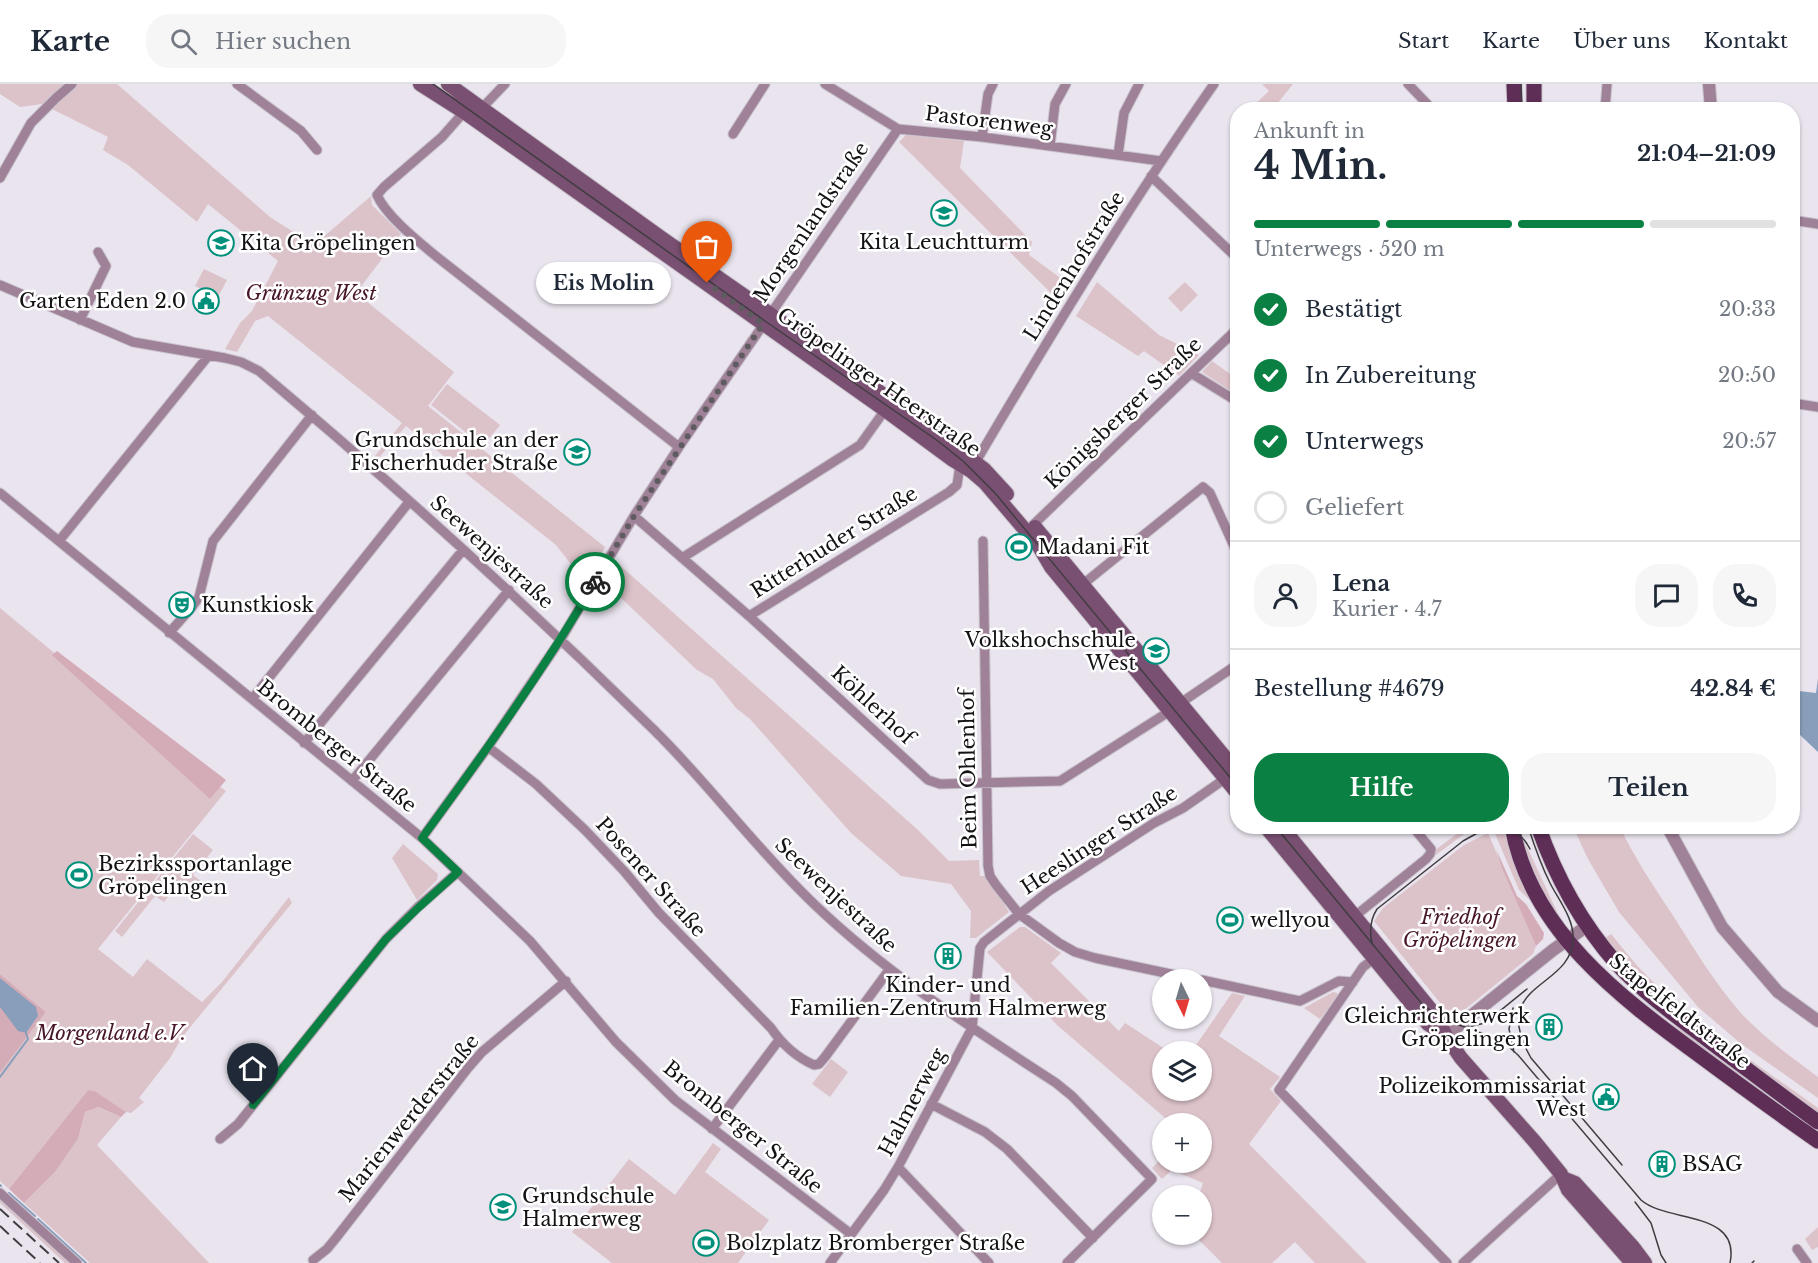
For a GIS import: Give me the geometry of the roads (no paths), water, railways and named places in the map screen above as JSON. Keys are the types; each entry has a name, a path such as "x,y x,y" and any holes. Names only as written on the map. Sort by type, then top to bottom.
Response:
{"main road":[{"name":"Gröpelinger Heerstraße","path":"420,84 767,319 845,367 969,466 1038,545 1051,567 1073,593 1230,771"},
{"name":"Gröpelinger Heerstraße","path":"448,84 767,319 885,410 969,466 993,478 1082,585 1175,707"},
{"path":"1514,84 1515,102"},
{"path":"1534,84 1534,102"},
{"path":"1272,834 1428,1024 1446,1036"},
{"path":"1288,834 1437,1016 1446,1036 1461,1059 1563,1176 1575,1183 1640,1262"},
{"name":"Stapelfeldtstraße","path":"1513,834 1515,844 1534,888 1547,911 1587,963 1632,1004 1818,1141"},
{"name":"Stapelfeldtstraße","path":"1541,834 1551,862 1567,894 1587,926 1617,964 1648,994 1818,1122"}],"street":[{"path":"0,178 31,123 72,84"},
{"path":"237,84 301,131 317,150"},
{"path":"482,109 505,84"},
{"path":"733,134 765,84"},
{"name":"Pastorenweg","path":"825,84 898,129 982,137 1161,161"},
{"path":"982,137 988,94 993,84"},
{"path":"1050,146 1055,104 1066,84"},
{"path":"1118,155 1124,113 1139,84"},
{"name":"Lindenhofstraße","path":"969,466 1151,176 1214,84"},
{"path":"1408,84 1425,102"},
{"path":"1606,102 1607,84"},
{"path":"1709,84 1710,102"},
{"path":"464,112 442,137 377,195 385,208 427,249 679,447"},
{"name":"Morgenlandstraße","path":"422,838 488,747 561,639 634,516 679,447 898,129"},
{"path":"1151,176 1230,251"},
{"path":"1800,221 1818,224"},
{"path":"80,320 106,266 98,252"},
{"name":"Seewenjestraße","path":"0,285 133,342 242,362 259,371 312,415 561,639 677,753 753,842 793,884 852,939 889,970 1056,1083 1072,1096 1152,1179 1093,1238"},
{"name":"Königsberger Straße","path":"1033,525 1230,336"},
{"path":"59,541 209,355"},
{"path":"1191,373 1230,397"},
{"path":"1800,404 1818,407"},
{"path":"682,558 860,446 885,410"},
{"path":"169,633 198,597 213,541 312,415"},
{"name":"Ritterhuder Straße","path":"634,516 749,616 949,492 957,485 969,466"},
{"path":"1082,585 1203,487 1210,493 1230,537"},
{"name":"Bromberger Straße","path":"0,494 422,838 530,941 616,1042 675,1100 851,1234"},
{"path":"252,699 409,502"},
{"name":"Beim Ohlenhof","path":"983,541 990,876 1019,914 1053,939 1095,958 1152,970"},
{"path":"304,743 463,550"},
{"path":"352,781 508,590"},
{"name":"Köhlerhof","path":"749,616 928,780 940,784 1060,781 1230,669"},
{"name":"Posener Straße","path":"488,747 536,784 585,831 624,871 659,914 771,1028 779,1040 806,1062 819,1064 889,970"},
{"name":"Heeslinger Straße","path":"984,942 1058,885 1230,777"},
{"path":"1355,916 1430,854 1431,849 1419,834"},
{"path":"1671,834 1722,927 1778,992 1818,1021"},
{"path":"220,1139 237,1124 386,939 458,872"},
{"path":"1446,1036 1511,982 1587,926"},
{"name":"Halmerweg","path":"830,1263 884,1190 898,1167 972,1028 980,948 984,942"},
{"path":"1374,958 1353,982 1279,1090 1447,1263"},
{"name":"Marienwerderstraße","path":"313,1260 336,1238 482,1052 566,981"},
{"name":"Beim Ohlenhof","path":"1212,983 1300,1001 1339,981 1353,982"},
{"path":"712,1129 779,1040"},
{"path":"931,1104 985,1132 1007,1149 1093,1238 1068,1263"},
{"path":"898,1167 988,1263"},
{"path":"1463,1263 1563,1176"},
{"path":"0,1193 77,1263"},
{"path":"1797,1249 1807,1263"}],"water":[{"path":"1818,679 1818,752 1800,735 1800,691 1816,693"},
{"path":"0,978 36,1007 38,1016 26,1033 18,1031 0,1007"}],"waterway":[{"path":"0,1077 28,1039 26,1033"},
{"path":"9,1193 35,1216"},
{"path":"38,1219 86,1263"}],"tram line":[{"path":"433,84 765,321 938,441 963,461 995,493 1230,777"},
{"path":"1521,84 1522,102"},
{"path":"1282,834 1422,1004 1442,1019 1501,1040 1518,1055 1641,1200 1667,1212 1714,1226 1724,1234 1730,1246 1730,1263"},
{"path":"1372,943 1371,925 1377,909 1463,841 1476,834"},
{"path":"1518,834 1530,849"},
{"path":"1531,834 1547,876 1568,916 1573,938 1569,955 1560,968 1525,1000 1519,1014 1520,1033 1531,1058 1622,1165"},
{"path":"1468,1027 1485,1023 1527,989"},
{"path":"1513,1008 1509,1029 1514,1052"},
{"path":"1635,1202 1651,1223 1661,1255 1666,1263"}],"railway":[{"path":"0,1209 59,1263"},
{"path":"0,1226 40,1263"}],"place":[{"name":"Kita Leuchtturm","path":"944,213"},
{"name":"Kita Gröpelingen","path":"221,243"},
{"name":"Eis Molin","path":"707,283"},
{"name":"Garten Eden 2.0","path":"206,301"},
{"name":"Grundschule an der Fischerhuder Straße","path":"577,452"},
{"name":"Madani Fit","path":"1019,547"},
{"name":"Kunstkiosk","path":"182,605"},
{"name":"Volkshochschule West","path":"1156,651"},
{"name":"Bezirkssportanlage Gröpelingen","path":"79,875"},
{"name":"wellyou","path":"1230,920"},
{"name":"Kinder- und Familien-Zentrum Halmerweg","path":"948,956"},
{"name":"Gleichrichterwerk Gröpelingen","path":"1549,1027"},
{"name":"Polizeikommissariat West","path":"1606,1097"},
{"name":"BSAG","path":"1662,1164"},
{"name":"Grundschule Halmerweg","path":"503,1207"},
{"name":"Bolzplatz Bromberger Straße","path":"706,1243"}],"park label":[{"name":"Grünzug West","path":"311,293"},
{"name":"Friedhof Gröpelingen","path":"1460,928"},
{"name":"Morgenland e.V.","path":"111,1033"}]}
